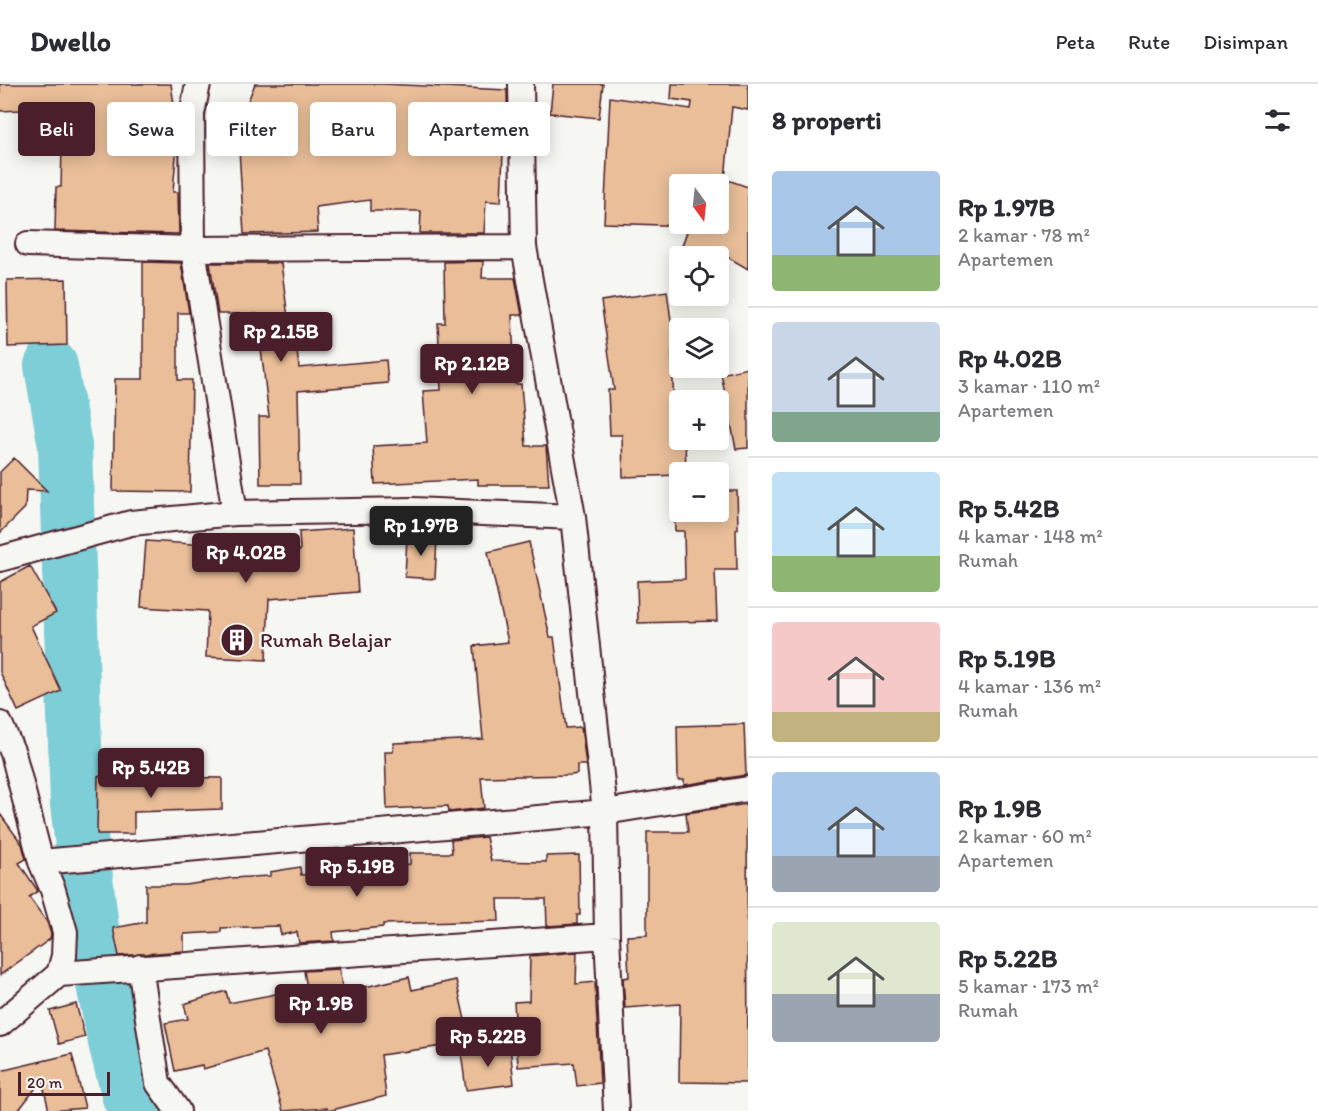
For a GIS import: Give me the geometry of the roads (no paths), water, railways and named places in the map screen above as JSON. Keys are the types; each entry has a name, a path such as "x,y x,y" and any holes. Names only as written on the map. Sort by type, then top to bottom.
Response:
{"street":[{"path":"198,84 192,114 193,249 235,513"},
{"path":"521,84 524,247 573,517 605,812 607,936 616,1111"},
{"path":"27,244 193,249 524,247"},
{"path":"0,559 131,523 235,513 413,510 573,517"},
{"path":"0,724 13,753 65,932 64,974"},
{"path":"45,861 605,812 748,789"},
{"path":"0,1024 64,974 134,967 607,936"},
{"path":"134,967 158,1083 178,1111"}],"waterway":[{"path":"51,366 65,446 77,804 93,936 129,1097 139,1111"}],"place":[{"name":"Rumah Belajar","path":"237,640"}]}
